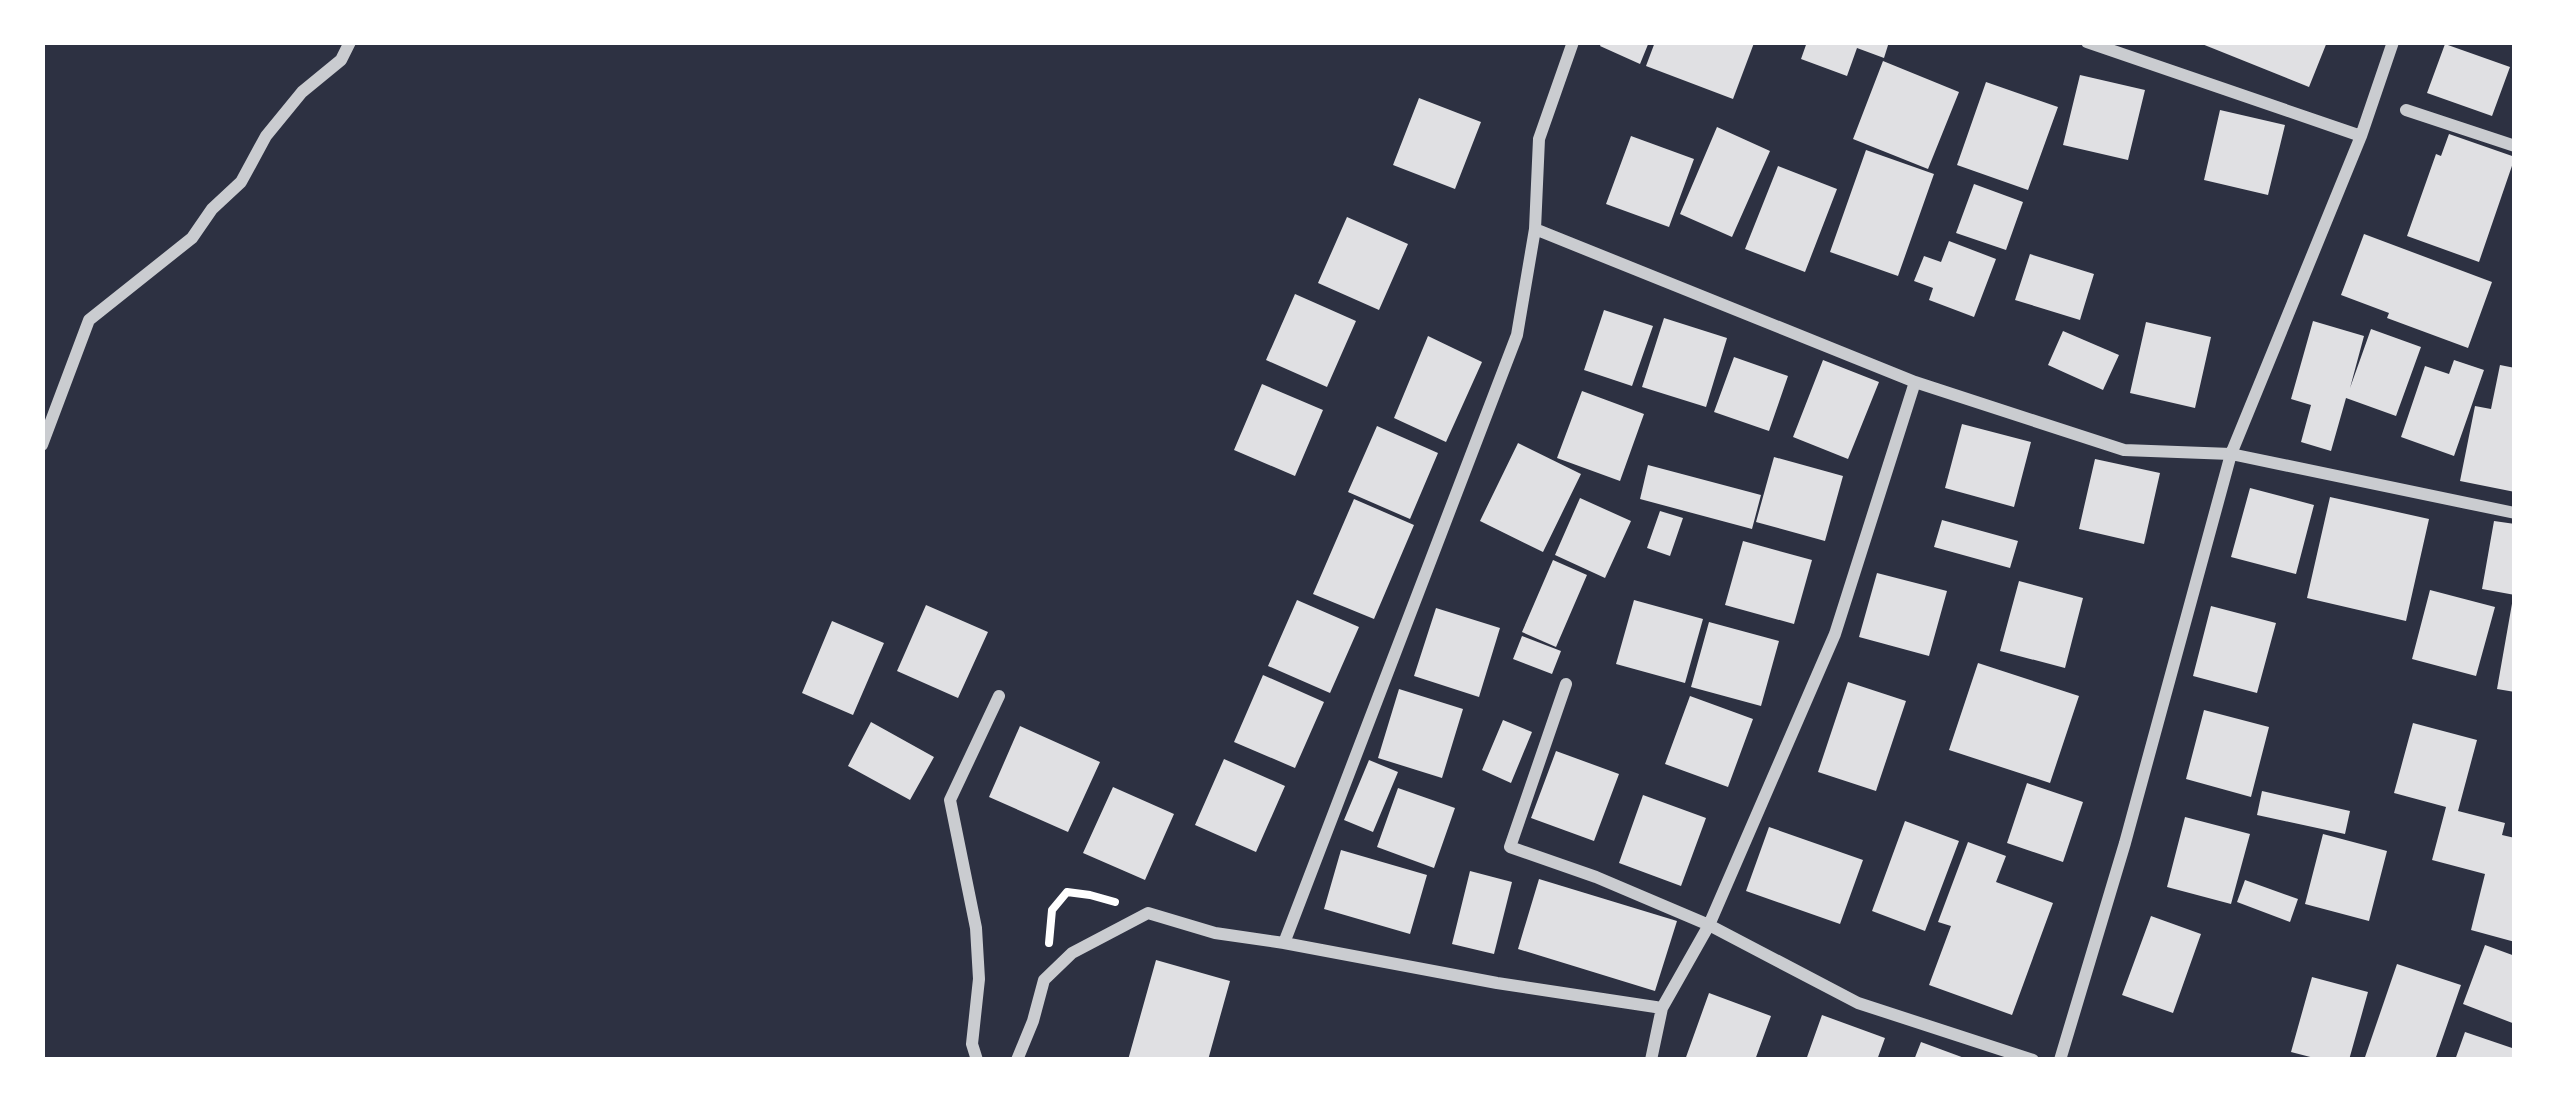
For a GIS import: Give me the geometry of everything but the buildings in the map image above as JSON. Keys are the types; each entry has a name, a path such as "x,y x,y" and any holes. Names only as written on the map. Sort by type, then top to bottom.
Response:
{"street":[{"path":"42,445 89,320 192,238 212,209 241,182 266,136 290,106 341,60 350,42"},
{"path":"1284,943 1517,335 1534,229 1539,140 1574,42"},
{"path":"2087,42 2361,136"},
{"path":"2060,1060 2125,843 2230,454 2361,136 2393,42"},
{"path":"2406,110 2515,146"},
{"path":"1534,229 1915,382 2124,450 2230,454 2515,513"},
{"path":"1652,1060 1662,1008 1709,925 1835,634 1915,382"},
{"path":"1566,684 1510,848 1709,925 1858,1003 2033,1060"},
{"path":"977,1060 972,1044 979,979 976,928 950,800 999,696"},
{"path":"1017,1060 1044,980 1072,953 1148,914 1215,933 1662,1008"}]}
